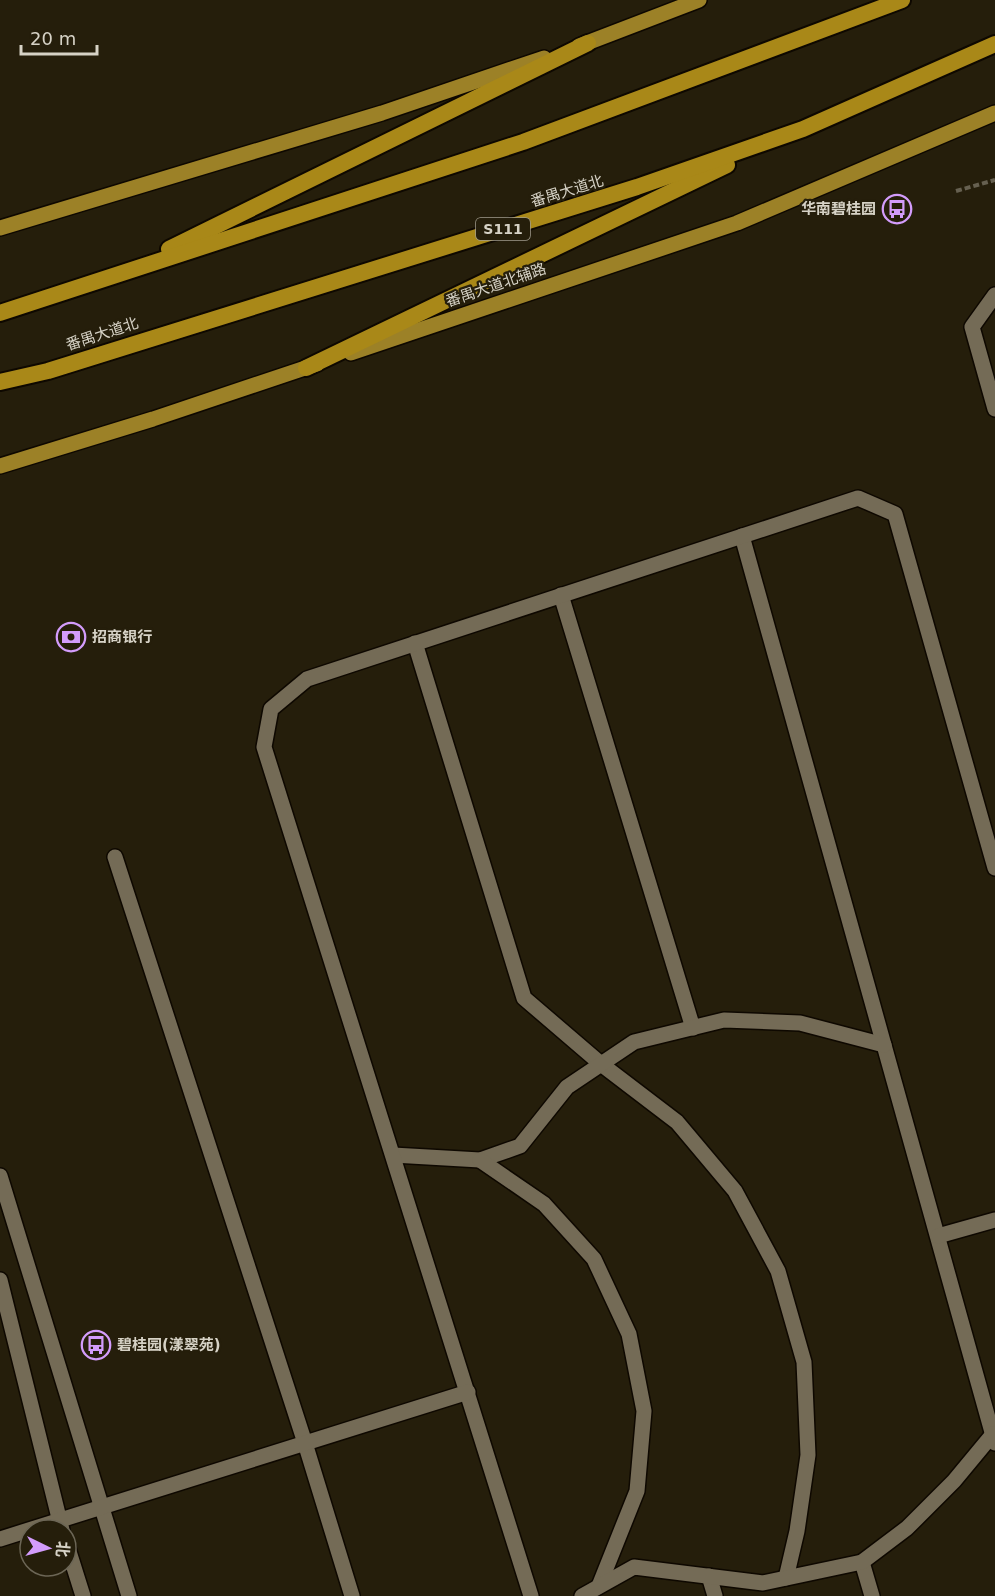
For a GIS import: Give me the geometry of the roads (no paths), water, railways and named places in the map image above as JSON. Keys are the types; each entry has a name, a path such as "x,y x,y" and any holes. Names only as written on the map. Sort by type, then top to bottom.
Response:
{"highway":[{"path":"0,313 523,142 902,0"},
{"path":"113,277 588,43"},
{"name":"番禺大道北","path":"0,382 48,371 637,188 803,129 995,44"},
{"path":"306,368 803,129"},
{"path":"0,388 48,371"}],"main road":[{"path":"0,228 382,113 588,43 699,0"},
{"name":"番禺大道北辅路","path":"0,466 153,419 737,223 995,113"}],"street":[{"path":"995,295 972,327 995,409"},
{"path":"531,1596 264,747 271,709 308,678 858,498 895,514 995,868"},
{"path":"582,1596 634,1568 763,1583 862,1562 907,1528 994,1438 742,536"},
{"path":"561,595 693,1028"},
{"path":"415,643 524,998 601,1064 677,1122 735,1191 778,1271 804,1362 808,1455 797,1531 786,1578"},
{"path":"115,857 305,1443 352,1596"},
{"path":"393,1155 480,1160 520,1146 567,1087 634,1042 724,1020 800,1023 884,1045"},
{"path":"480,1160 544,1204 594,1259 629,1334 644,1412 637,1491 599,1586"},
{"path":"0,1176 129,1596"},
{"path":"938,1236 995,1220"},
{"path":"0,1280 58,1518"},
{"path":"76,1518 101,1507 468,1392"},
{"path":"0,1539 18,1535"},
{"path":"862,1562 872,1596"},
{"path":"709,1576 715,1596"},
{"path":"77,1578 83,1596"}],"place":[{"name":"华南碧桂园","path":"897,209"},
{"name":"招商银行","path":"71,637"},
{"name":"碧桂园(漾翠苑)","path":"96,1345"}]}
